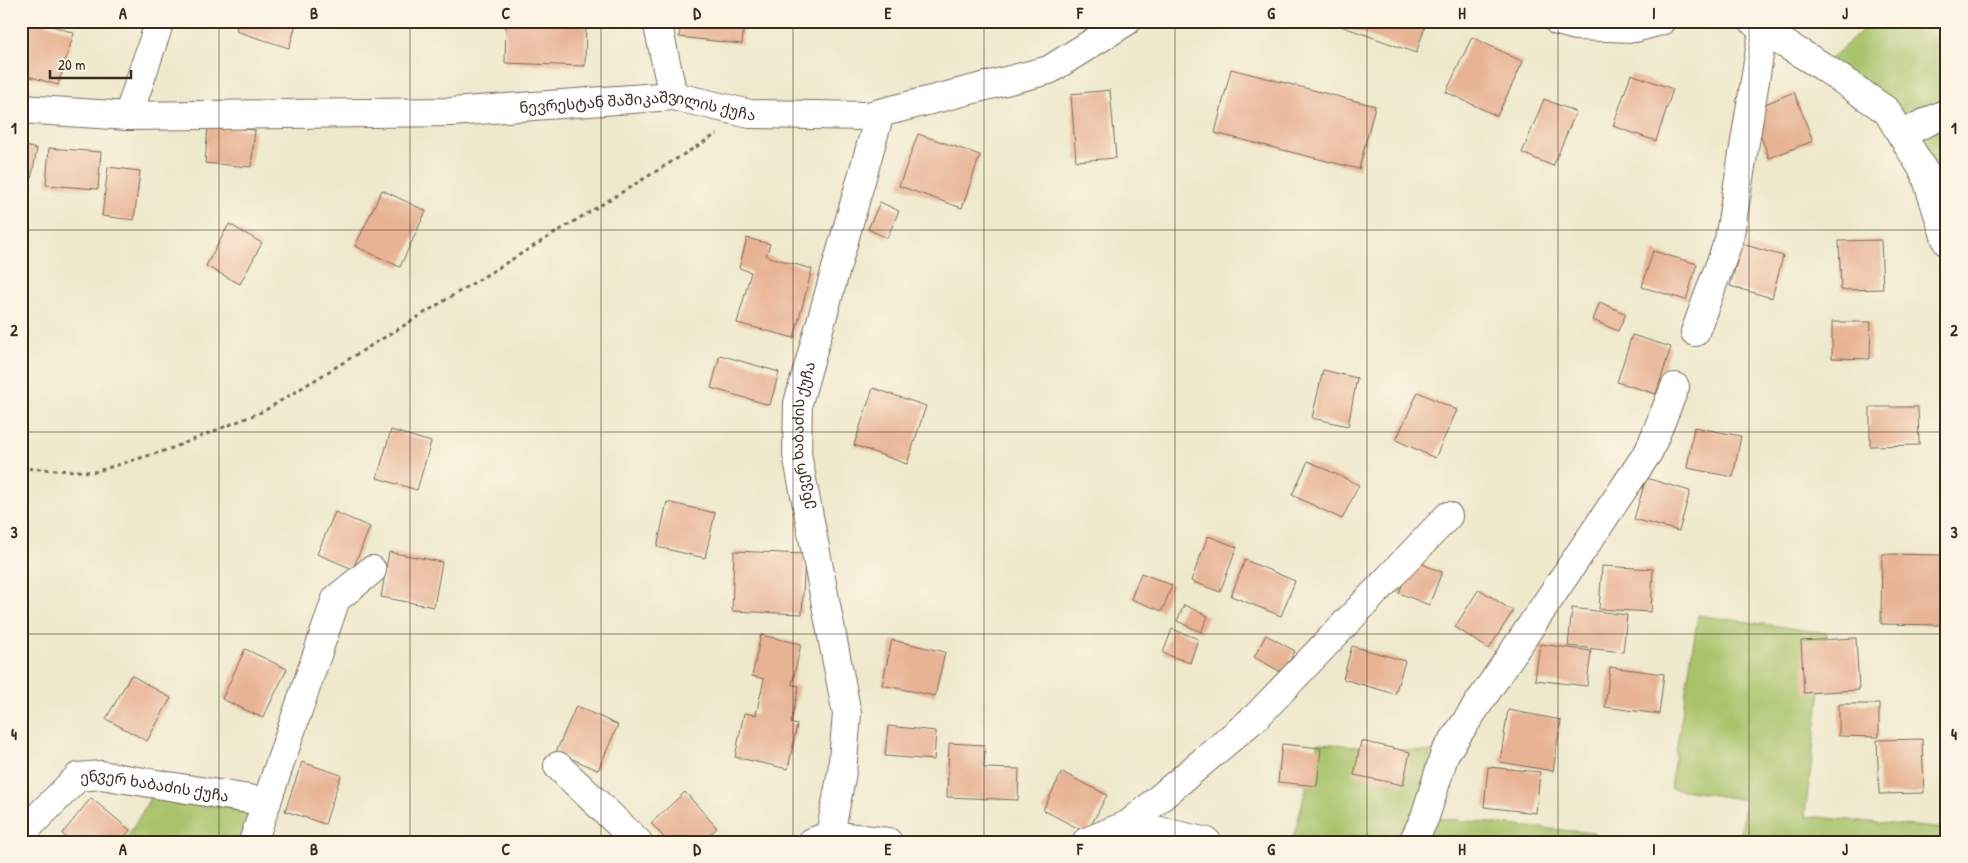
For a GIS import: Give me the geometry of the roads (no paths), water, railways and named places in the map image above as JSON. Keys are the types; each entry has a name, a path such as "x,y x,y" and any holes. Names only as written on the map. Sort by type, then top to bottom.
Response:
{"street":[{"path":"128,116 160,21"},
{"path":"657,21 673,96"},
{"name":"ნევრესტან შაშიკაშვილის ქუჩა","path":"21,109 128,116 451,112 673,96 750,114 868,116 1049,70 1127,21"},
{"path":"1558,21 1576,26 1635,28 1661,21"},
{"path":"1695,332 1730,240 1758,26 1822,66 1887,111 1925,173 1947,242"},
{"name":"ენვერ ხაბაძის ქუჩა","path":"821,838 842,772 846,714 797,454 798,403 880,113"},
{"path":"1901,134 1947,113"},
{"path":"1413,842 1425,817 1445,753 1650,451 1675,387"},
{"path":"1086,842 1129,824 1256,716 1448,516"},
{"path":"253,842 336,599 372,570"},
{"path":"558,766 638,842"},
{"name":"ენვერ ხაბაძის ქუჩა","path":"21,834 78,778 101,775 267,802"},
{"path":"1129,824 1207,842"},
{"path":"821,838 888,842"}]}
